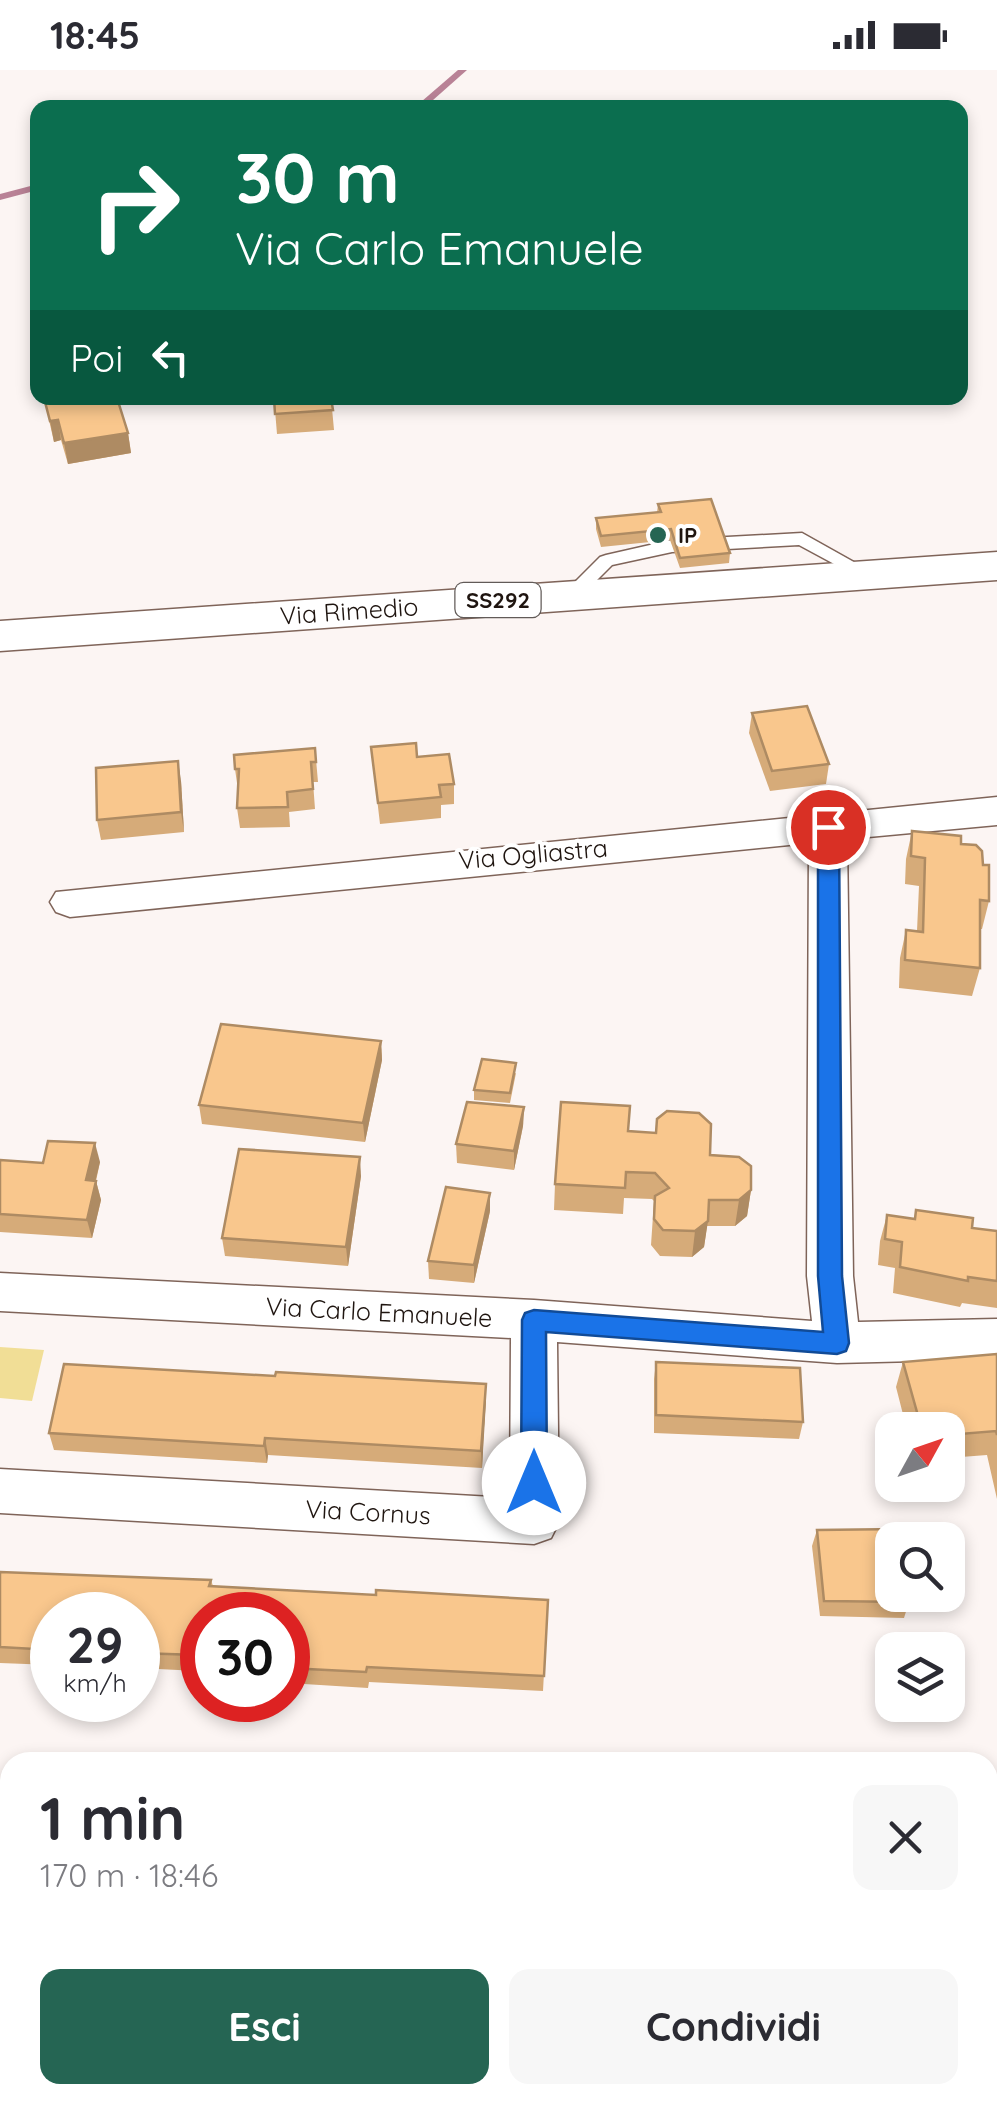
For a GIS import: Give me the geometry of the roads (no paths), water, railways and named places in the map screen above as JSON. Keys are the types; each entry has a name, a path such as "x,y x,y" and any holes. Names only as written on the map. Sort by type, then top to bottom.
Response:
{"main road":[{"name":"Via Rimedio","path":"0,636 997,566"}],"street":[{"name":"Via Ogliastra","path":"70,902 997,810"},
{"path":"828,827 830,1276 837,1343"},
{"name":"Via Carlo Emanuele","path":"0,1292 534,1320 837,1343 997,1339"},
{"name":"Via Cornus","path":"0,1491 534,1522 534,1320"}],"waterway":[{"path":"427,100 463,70"},
{"path":"0,197 30,189"}],"place":[{"name":"IP","path":"658,535"}]}
